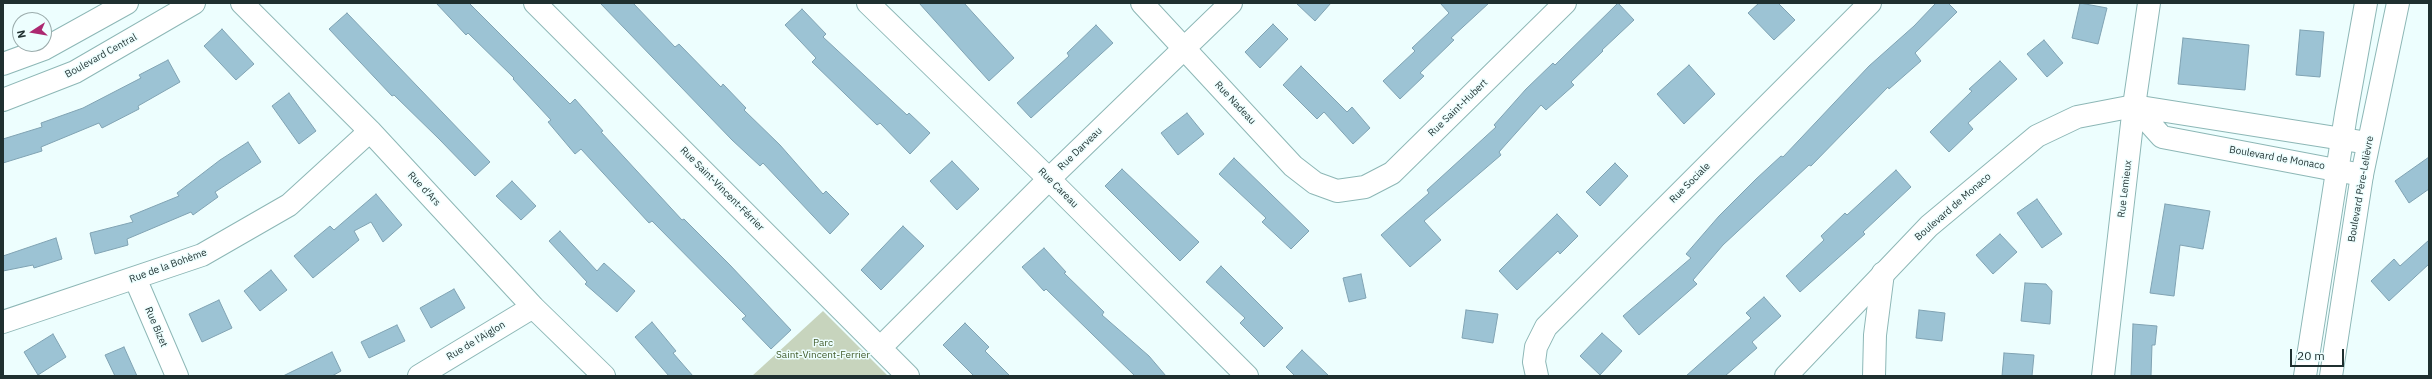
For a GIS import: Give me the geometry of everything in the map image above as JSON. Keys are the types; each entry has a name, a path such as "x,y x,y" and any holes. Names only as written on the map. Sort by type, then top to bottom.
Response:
{"street":[{"path":"3,64 44,50 127,3"},
{"name":"Boulevard Central","path":"3,100 75,72 194,3"},
{"name":"Rue d'Ars","path":"242,3 370,131 533,307 604,376"},
{"name":"Rue Saint-Vincent-Férrier","path":"535,3 908,376"},
{"name":"Rue Careau","path":"868,3 1049,179 1247,376"},
{"name":"Rue Nadeau","path":"1142,3 1293,166 1315,183 1337,191"},
{"name":"Rue Darveau","path":"880,348 1049,179 1231,3"},
{"name":"Rue Saint-Hubert","path":"1337,191 1365,187 1392,173 1565,3"},
{"name":"Rue Sociale","path":"1536,376 1534,362 1536,347 1546,327 1870,3"},
{"name":"Rue Lemieux","path":"2103,376 2134,106 2149,3"},
{"path":"2305,376 2342,138 2366,3"},
{"name":"Boulevard Père-Lelièvre","path":"2331,376 2362,175 2398,3"},
{"name":"Boulevard de Monaco","path":"2134,106 2162,137 2337,169 2362,175"},
{"name":"Boulevard de Monaco","path":"1786,376 1929,226 2037,136 2077,117 2134,106 2368,143"},
{"name":"Rue de la Bohème","path":"3,322 202,255 289,205 370,131"},
{"path":"1874,376 1875,334 1883,273"},
{"name":"Rue Bizet","path":"135,278 177,376"},
{"name":"Rue de l'Aiglon","path":"419,376 533,307"}],"green space":[{"name":"Parc Saint-Vincent-Ferrier","path":"823,311 888,376 752,376"}],"building":[{"path":"436,3 469,3 570,104 575,99 603,131 601,132 682,220 684,219 730,265 791,330 771,349 742,319 746,316 652,221 649,223 581,149 575,154 548,122 551,120 513,79 514,78 468,33 466,35"},
{"path":"600,3 633,3 675,47 679,44 721,87 723,84 746,108 744,110 780,145 823,194 826,191 849,214 830,234 763,163 760,166 732,140"},
{"path":"919,3 964,3 1014,58 989,81"},
{"path":"1296,3 1331,3 1315,21"},
{"path":"1440,3 1489,3 1451,38 1454,40 1420,73 1424,76 1400,99 1383,81 1415,51 1412,48 1449,13"},
{"path":"1618,3 1634,20 1571,82 1574,85 1546,110 1541,105 1499,152 1501,155 1424,221 1441,240 1410,267 1381,235 1429,193 1427,190 1496,127 1494,125 1526,89 1553,63 1555,65"},
{"path":"1759,3 1778,3 1795,20 1774,40 1748,13"},
{"path":"1936,3 1948,3 1957,12 1915,53 1921,61 1889,89 1888,87 1811,166 1809,165 1723,245 1693,280 1697,284 1639,335 1623,316 1691,258 1686,254 1719,216 1756,179 1781,156 1783,157 1869,66 1914,26"},
{"path":"2080,3 2107,8 2098,44 2072,38"},
{"path":"802,9 826,34 823,37 907,115 909,113 930,133 910,154 880,123 877,125 812,62 816,58 785,25"},
{"path":"347,13 490,162 475,176 394,95 392,96 329,29"},
{"path":"1273,24 1288,39 1260,68 1245,52"},
{"path":"1096,25 1113,43 1031,118 1017,103 1069,56 1067,53"},
{"path":"222,29 254,64 236,80 204,46"},
{"path":"2300,30 2324,32 2320,77 2296,75"},
{"path":"2183,38 2249,45 2245,90 2178,84"},
{"path":"2044,40 2063,63 2047,77 2027,54"},
{"path":"168,60 180,82 138,106 139,109 102,128 99,123 41,147 42,151 3,163 3,139 42,127 41,123 83,108 141,78 139,75"},
{"path":"2000,61 2017,79 1968,123 1973,129 1949,152 1930,132 1972,91 1969,89"},
{"path":"1689,65 1715,94 1684,124 1657,94"},
{"path":"1301,66 1347,112 1352,107 1370,128 1353,144 1324,112 1317,119 1283,85"},
{"path":"289,93 316,131 299,144 272,106"},
{"path":"1187,113 1204,134 1178,155 1161,133"},
{"path":"248,142 261,162 215,192 218,197 193,215 191,212 127,239 128,245 95,254 90,233 133,222 130,216 179,196 177,193 220,160"},
{"path":"2429,157 2429,189 2409,203 2395,181"},
{"path":"1234,158 1309,231 1291,249 1262,222 1266,218 1219,174"},
{"path":"952,161 979,189 957,210 930,181"},
{"path":"1615,163 1628,176 1600,206 1586,192"},
{"path":"1122,169 1199,242 1180,261 1105,186"},
{"path":"1896,170 1911,187 1863,232 1865,234 1800,292 1786,276 1824,240 1821,236 1845,213 1847,215"},
{"path":"512,181 536,206 521,220 496,196"},
{"path":"376,194 402,225 383,242 371,222 354,231 359,240 313,278 294,256 330,226 334,230"},
{"path":"2037,199 2062,234 2042,248 2017,213"},
{"path":"2165,204 2210,211 2203,249 2180,245 2174,296 2150,293"},
{"path":"1557,214 1578,236 1560,254 1558,251 1517,290 1499,271"},
{"path":"903,226 924,246 881,290 861,270"},
{"path":"560,231 597,271 604,263 635,291 617,312 585,284 587,282 549,241"},
{"path":"2000,234 2017,252 1993,274 1976,255"},
{"path":"56,238 62,259 34,268 33,265 3,271 3,256"},
{"path":"2429,240 2429,264 2389,301 2371,281 2394,259 2400,266"},
{"path":"1044,248 1066,272 1064,273 1104,312 1102,315 1149,356 1166,376 1135,376 1046,289 1044,291 1022,267"},
{"path":"1221,266 1283,328 1264,347 1240,323 1245,318 1206,282"},
{"path":"271,270 287,290 260,311 244,291"},
{"path":"1361,274 1366,298 1349,302 1343,278"},
{"path":"2025,283 2046,284 2052,291 2050,324 2021,321"},
{"path":"454,289 465,308 431,328 420,308"},
{"path":"1764,297 1781,316 1752,342 1757,348 1725,376 1686,376 1751,318 1746,313"},
{"path":"219,300 232,328 202,342 189,314"},
{"path":"1466,310 1498,314 1493,343 1462,338"},
{"path":"1919,310 1945,313 1942,341 1916,338"},
{"path":"652,322 676,351 673,353 693,376 669,376 635,337"},
{"path":"965,323 989,347 985,351 1010,376 974,376 943,345"},
{"path":"2133,324 2157,326 2155,345 2152,345 2151,376 2131,376"},
{"path":"397,325 405,341 369,358 361,342"},
{"path":"1602,333 1622,351 1600,375 1580,356"},
{"path":"53,334 66,357 38,375 24,352"},
{"path":"124,347 137,376 115,376 105,355"},
{"path":"1302,350 1329,376 1295,376 1286,367"},
{"path":"332,352 341,371 332,376 283,376"},
{"path":"2004,353 2034,355 2032,376 2002,376"}]}
